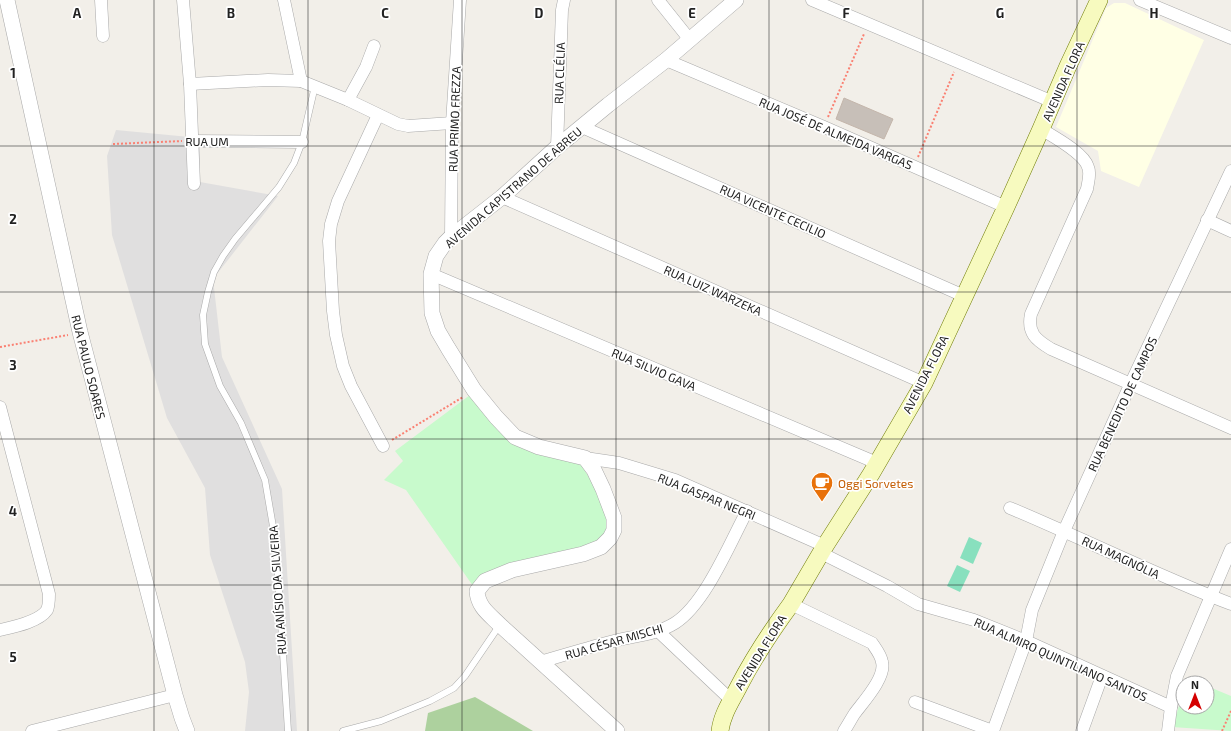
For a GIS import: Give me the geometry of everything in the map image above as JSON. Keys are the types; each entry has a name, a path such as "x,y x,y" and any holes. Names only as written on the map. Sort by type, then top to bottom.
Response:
{"main road":[{"name":"AVENIDA FLORA","path":"720,731 720,725 731,700 877,463 924,383 1042,129 1099,0"}],"street":[{"name":"RUA PAULO SOARES","path":"7,0 80,332 175,695 187,731"},
{"path":"100,0 103,36"},
{"path":"183,0 190,84 194,184"},
{"path":"284,0 301,81"},
{"name":"RUA PRIMO FREZZA","path":"451,237 452,123 460,0"},
{"name":"RUA CLÉLIA","path":"557,147 561,21 564,0"},
{"path":"658,0 690,40"},
{"name":"AVENIDA CAPISTRANO DE ABREU","path":"585,458 539,447 515,437 474,390 438,331 435,321 432,303 431,274 436,256 451,237 502,197 557,147 666,60 736,0"},
{"path":"812,0 1053,102"},
{"path":"1140,0 1231,38"},
{"path":"348,100 366,67 374,46"},
{"name":"RUA JOSÉ DE ALMEIDA VARGAS","path":"666,60 824,127 1006,207"},
{"path":"190,84 268,80 301,81 348,100 378,116 402,125 452,123"},
{"path":"378,116 338,201 331,224 329,241 335,329 343,366 351,386 383,446"},
{"name":"RUA VICENTE CECILIO","path":"582,127 964,296"},
{"path":"1042,129 1079,154 1088,167 1089,177 1087,189 1031,314 1030,328 1033,335 1051,349 1231,428"},
{"name":"RUA UM","path":"192,141 302,142"},
{"name":"RUA BENEDITO DE CAMPOS","path":"993,731 1026,641 1032,610 1064,531 1131,383 1231,171"},
{"name":"RUA LUIZ WARZEKA","path":"502,197 924,383"},
{"path":"1207,220 1231,231"},
{"name":"RUA SILVIO GAVA","path":"431,274 877,463"},
{"path":"0,406 49,594 48,609 42,615 26,623 0,630"},
{"path":"585,458 594,470 614,518 614,530 610,538 601,547 583,554 512,570 485,581 478,591 478,599 485,611 617,731"},
{"name":"RUA GASPAR NEGRI","path":"585,458 619,463 675,480 747,511 823,550"},
{"name":"RUA MAGNÓLIA","path":"1010,508 1154,572 1231,604"},
{"name":"RUA CÉSAR MISCHI","path":"540,662 611,642 658,631 675,623 689,611 700,596 712,577 747,511"},
{"path":"1168,731 1170,707 1177,676 1231,549"},
{"name":"RUA ALMIRO QUINTILIANO SANTOS","path":"823,550 918,604 964,616 1026,641 1170,707"},
{"path":"791,604 872,643 883,662 882,672 874,688 844,731"},
{"path":"658,631 731,700"},
{"path":"1082,731 1102,676"},
{"path":"32,731 175,695"},
{"path":"915,702 993,731"}],"lane":[{"name":"RUA ANÍSIO DA SILVEIRA","path":"288,731 276,544 265,480 241,423 220,386 206,344 203,315 214,272 223,256 235,239 279,187 296,158 302,142 315,86"},
{"path":"343,731 381,721 430,701 454,688 465,676 500,625"}],"path":[{"path":"824,127 868,24"},
{"path":"914,167 958,62"},
{"name":"RUA UM","path":"113,144 192,141"},
{"path":"0,347 80,332"},
{"path":"383,446 474,390"},
{"path":"1222,731 1231,711"}],"shaded area":[{"path":"1114,3 1125,3 1204,40 1139,187 1101,171 1098,151 1056,127 1106,8"},
{"path":"116,130 200,138 200,182 278,196 213,279 222,357 282,489 297,731 245,731 249,692 245,662 210,555 205,488 167,418 112,235 107,156"}],"green space":[{"path":"470,395 508,436 578,459 610,513 611,521 601,543 473,586 406,490 384,480 403,461 395,451"},
{"path":"969,537 982,543 973,564 960,558"},
{"path":"957,565 970,571 960,592 947,586"},
{"path":"1215,689 1231,696 1231,731 1172,727 1176,715 1215,715"},
{"path":"475,697 533,731 425,731 428,713"}],"building":[{"path":"844,98 893,119 884,139 836,119"}],"place":[{"name":"Oggi Sorvetes","path":"822,502"}]}
